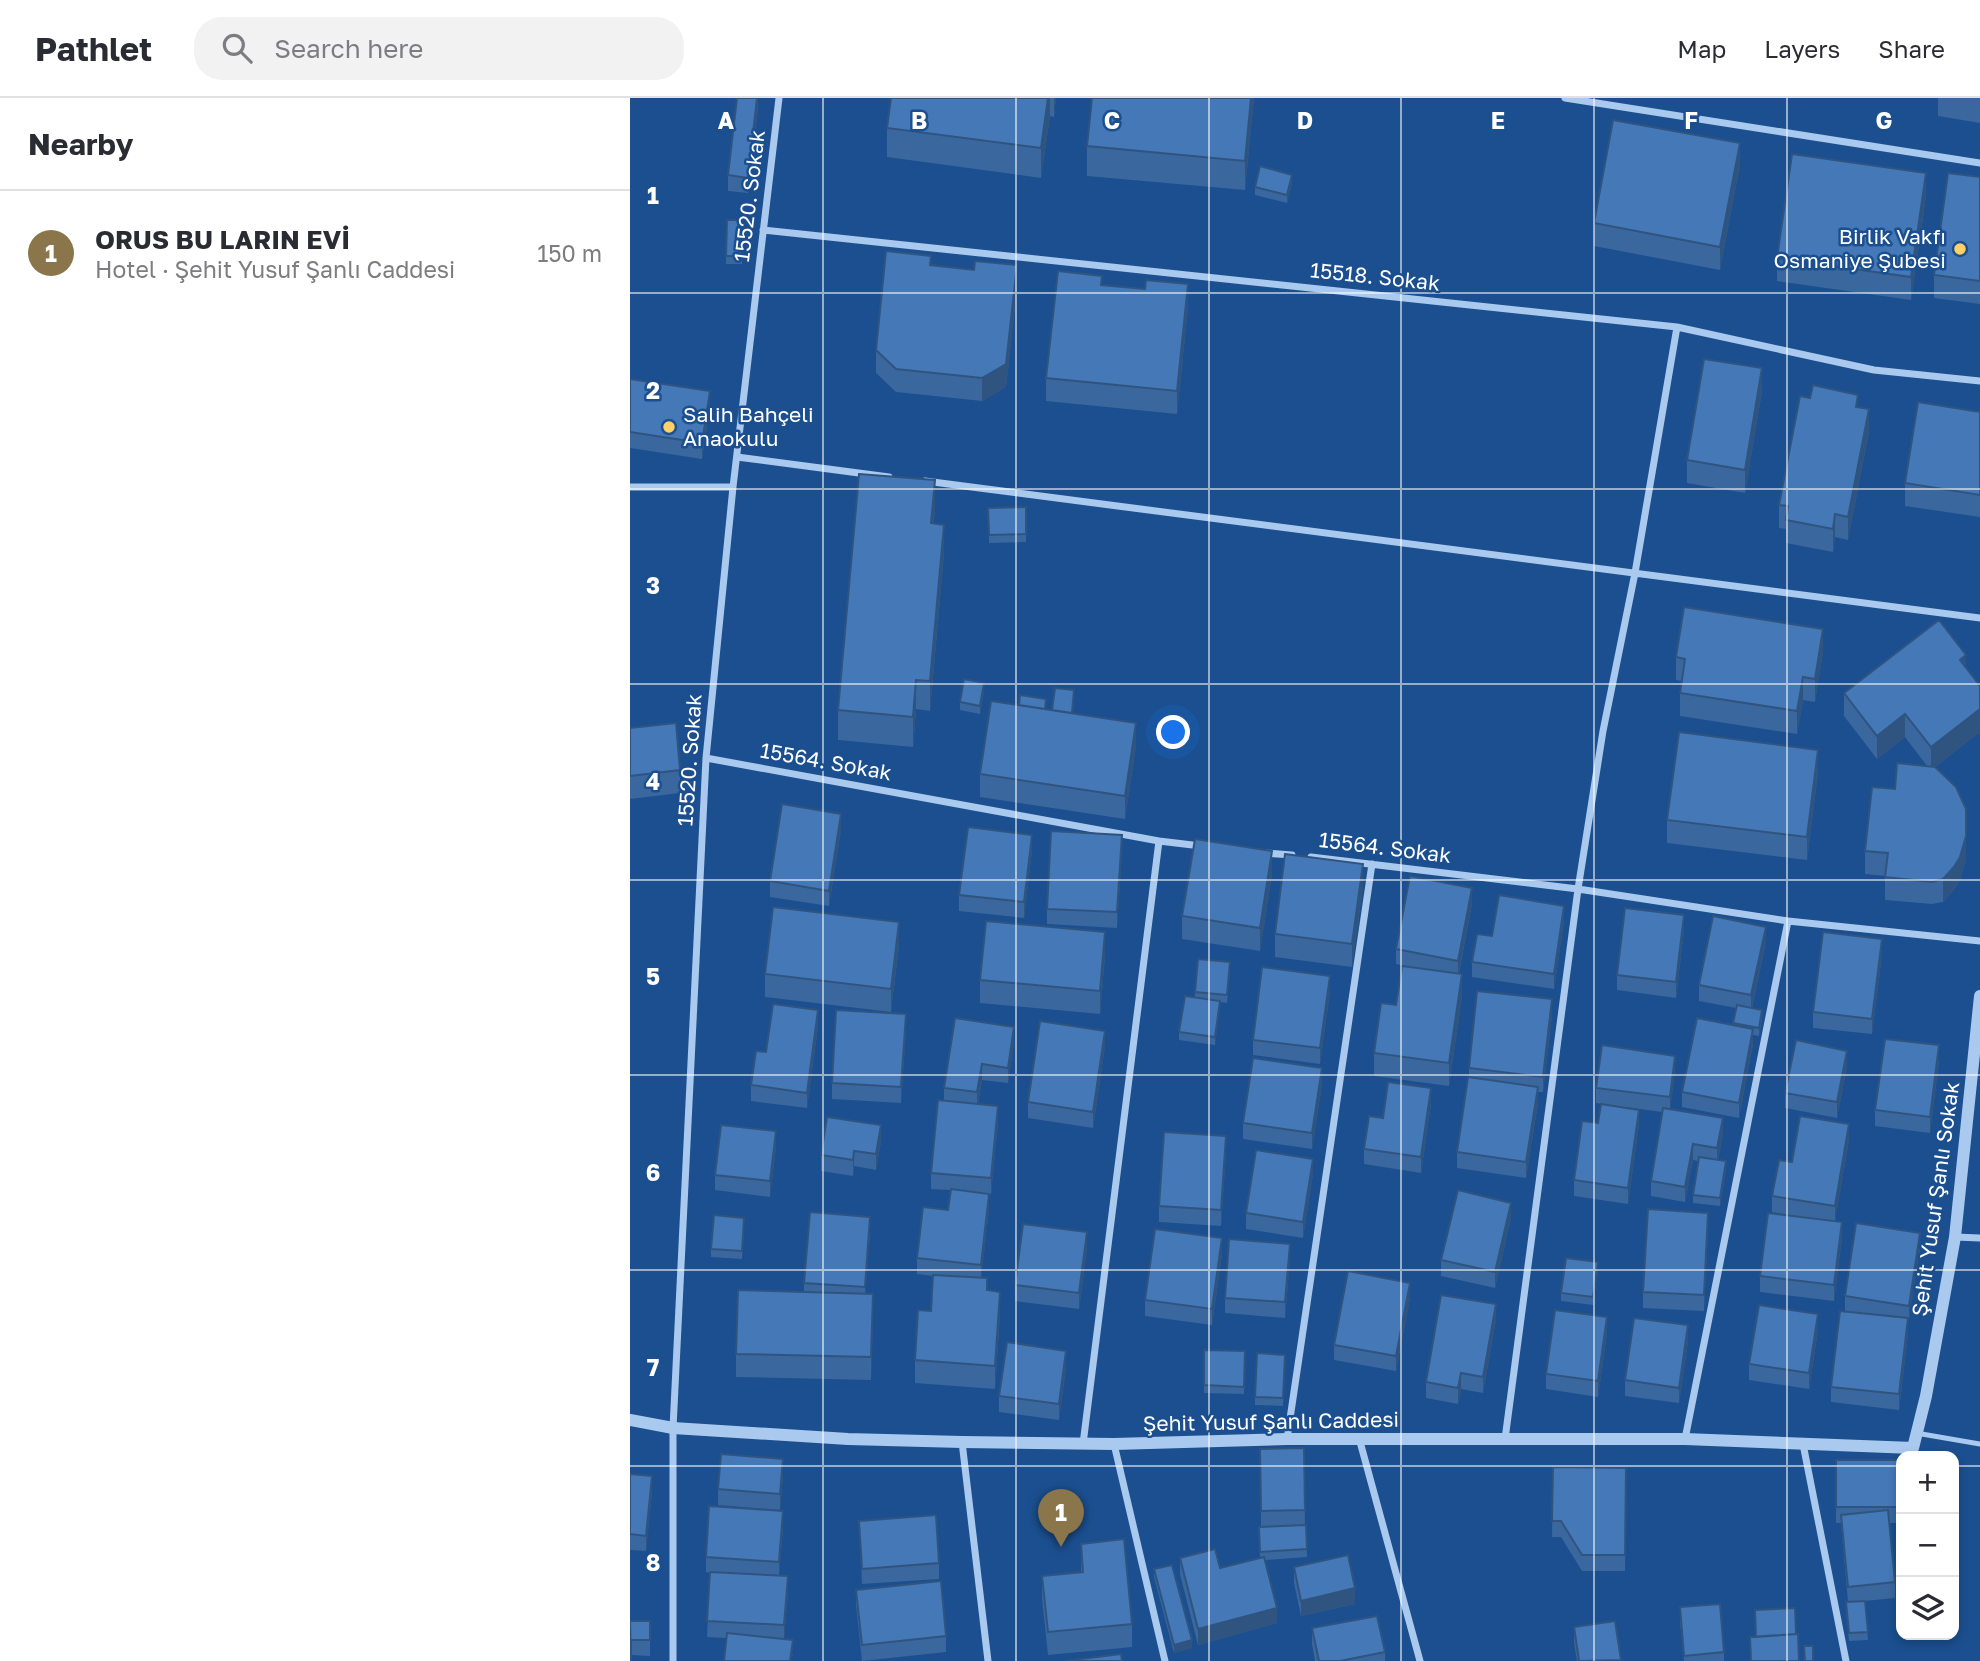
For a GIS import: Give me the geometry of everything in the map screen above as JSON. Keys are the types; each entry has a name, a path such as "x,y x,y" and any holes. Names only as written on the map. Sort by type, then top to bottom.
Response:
{"street":[{"name":"15520. Sokak","path":"673,1661 673,1428 706,758 733,487 779,98"},
{"path":"1565,98 1980,163"},
{"name":"15518. Sokak","path":"763,230 1678,327 1874,370 1980,381"},
{"path":"1505,1439 1578,889 1603,731 1635,573 1678,327"},
{"path":"737,457 903,478"},
{"path":"916,480 1980,618"},
{"path":"630,487 733,487"},
{"name":"15564. Sokak","path":"706,758 1159,841 1213,847"},
{"path":"1083,1444 1159,841"},
{"name":"15564. Sokak","path":"1252,851 1578,889 1788,921 1980,941"},
{"path":"1286,1439 1372,864"},
{"path":"1685,1439 1788,921"},
{"name":"Şehit Yusuf Şanlı Sokak","path":"1913,1448 1926,1396 1955,1237 1980,996"},
{"path":"1955,1237 1980,1238"},
{"name":"Şehit Yusuf Şanlı Caddesi","path":"630,1420 673,1428 848,1439 962,1442 1114,1444 1359,1438 1685,1439 1913,1448"},
{"path":"1359,1438 1419,1661"},
{"path":"962,1442 988,1661"},
{"path":"1114,1444 1165,1661"},
{"path":"1803,1444 1846,1661"}],"lane":[{"path":"1916,1433 1980,1444"}],"building":[{"path":"737,98 757,98 748,178 728,175"},
{"path":"891,98 1048,98 1041,148 887,128"},
{"path":"1092,98 1251,98 1245,161 1087,146"},
{"path":"1613,120 1740,143 1720,247 1594,223"},
{"path":"1792,154 1926,173 1911,277 1777,258"},
{"path":"1260,166 1292,175 1287,195 1255,187"},
{"name":"Birlik Vakfı Osmaniye Şubesi","path":"1948,173 1980,177 1980,281 1934,275"},
{"path":"727,220 743,220 742,256 726,256"},
{"path":"886,251 931,256 930,265 974,270 975,261 1017,265 1006,364 982,378 896,369 876,350"},
{"path":"1058,271 1102,276 1101,285 1145,289 1146,280 1188,284 1177,391 1046,378"},
{"path":"1704,359 1762,368 1745,470 1687,460"},
{"name":"Salih Bahçeli Anaokulu","path":"630,379 710,391 702,443 630,432"},
{"path":"1813,385 1858,395 1856,407 1869,409 1848,517 1835,514 1833,529 1786,520 1788,506 1779,505 1800,396 1810,398"},
{"path":"1918,402 1980,412 1980,495 1905,483"},
{"path":"859,474 935,480 931,523 944,525 930,681 916,680 913,717 838,710"},
{"path":"1026,507 1026,534 989,535 988,508"},
{"path":"1684,607 1823,629 1815,679 1803,677 1797,711 1680,693 1685,659 1676,657"},
{"path":"1939,620 1966,655 1960,660 1980,686 1980,709 1931,747 1905,714 1877,736 1844,693"},
{"path":"964,679 984,683 980,706 960,702"},
{"path":"1055,688 1074,690 1072,713 1052,710"},
{"path":"1020,695 1046,699 1045,709 1019,705"},
{"path":"991,701 1136,723 1125,796 980,774"},
{"path":"676,723 680,770 630,776 630,728"},
{"path":"1679,732 1818,750 1807,837 1667,820"},
{"path":"1897,763 1935,767 1956,787 1966,809 1966,836 1960,857 1943,879 1932,882 1885,877 1888,853 1865,851 1872,787 1895,789"},
{"path":"782,804 841,814 829,891 770,881"},
{"path":"968,827 1032,835 1024,902 959,895"},
{"path":"1051,831 1122,835 1117,912 1047,909"},
{"path":"1195,839 1272,851 1260,928 1182,916"},
{"path":"1285,854 1363,864 1352,944 1275,934"},
{"path":"1410,876 1472,888 1458,961 1396,949"},
{"path":"1499,895 1564,906 1554,974 1472,962 1477,934 1492,936"},
{"path":"773,907 899,922 891,989 765,974"},
{"path":"1625,908 1684,915 1676,982 1617,975"},
{"path":"1713,916 1766,927 1751,995 1699,985"},
{"path":"986,921 1105,932 1100,991 980,980"},
{"path":"1823,932 1882,939 1872,1019 1813,1012"},
{"path":"1198,959 1230,962 1227,995 1195,992"},
{"path":"1402,966 1462,974 1449,1063 1374,1053 1381,1003 1396,1005"},
{"path":"1262,967 1330,976 1320,1048 1253,1040"},
{"path":"1477,991 1552,999 1543,1077 1469,1068"},
{"path":"1185,996 1220,1001 1215,1037 1179,1032"},
{"path":"773,1004 818,1010 807,1093 751,1085 756,1051 766,1052"},
{"path":"1737,1005 1762,1010 1759,1028 1733,1023"},
{"path":"836,1010 906,1014 901,1087 832,1083"},
{"path":"955,1018 1014,1027 1008,1068 982,1064 977,1092 944,1088"},
{"path":"1697,1018 1753,1029 1739,1103 1682,1092"},
{"path":"1040,1021 1105,1031 1093,1112 1028,1102"},
{"path":"1885,1039 1939,1045 1930,1117 1875,1110"},
{"path":"1796,1040 1847,1051 1837,1102 1785,1093"},
{"path":"1602,1045 1675,1056 1670,1097 1596,1088"},
{"path":"1253,1058 1322,1068 1312,1133 1243,1123"},
{"path":"1468,1077 1538,1087 1526,1162 1457,1152"},
{"path":"1388,1082 1431,1088 1421,1157 1364,1149 1369,1116 1383,1118"},
{"path":"938,1100 998,1106 991,1178 931,1173"},
{"path":"1601,1104 1639,1110 1628,1188 1574,1180 1582,1121 1598,1123"},
{"path":"1663,1108 1723,1118 1717,1148 1693,1144 1685,1187 1651,1181"},
{"path":"1800,1116 1849,1124 1835,1206 1772,1196 1779,1160 1792,1162"},
{"path":"827,1117 881,1125 876,1154 854,1151 853,1160 821,1155"},
{"path":"721,1125 776,1131 770,1181 715,1175"},
{"path":"1164,1132 1226,1136 1221,1210 1159,1206"},
{"path":"1256,1150 1313,1159 1303,1222 1246,1213"},
{"path":"1699,1157 1726,1161 1720,1198 1693,1195"},
{"path":"951,1189 989,1194 981,1265 917,1258 923,1207 948,1210"},
{"path":"1458,1190 1511,1203 1495,1272 1441,1260"},
{"path":"1648,1209 1708,1213 1704,1295 1643,1292"},
{"path":"810,1212 870,1217 865,1287 804,1283"},
{"path":"1768,1213 1842,1222 1834,1285 1760,1276"},
{"path":"714,1215 744,1218 742,1251 711,1249"},
{"path":"1856,1223 1920,1233 1909,1306 1845,1296"},
{"path":"1023,1224 1087,1232 1079,1293 1015,1285"},
{"path":"1155,1229 1222,1238 1212,1309 1145,1300"},
{"path":"1229,1239 1290,1244 1285,1302 1225,1298"},
{"path":"1566,1258 1598,1262 1593,1297 1561,1293"},
{"path":"1348,1271 1410,1283 1396,1356 1334,1345"},
{"path":"933,1275 987,1278 987,1290 1000,1292 995,1366 915,1360 918,1310 931,1311"},
{"path":"738,1290 873,1294 871,1357 736,1354"},
{"path":"1441,1295 1496,1304 1483,1377 1461,1373 1458,1388 1426,1382"},
{"path":"1759,1305 1818,1314 1809,1373 1749,1364"},
{"path":"1555,1310 1607,1317 1598,1381 1546,1374"},
{"path":"1840,1311 1908,1318 1899,1394 1831,1387"},
{"path":"1634,1318 1688,1325 1679,1388 1625,1380"},
{"path":"1007,1342 1066,1351 1059,1404 999,1396"},
{"path":"1204,1350 1245,1351 1244,1387 1204,1385"},
{"path":"1257,1353 1285,1355 1283,1398 1255,1397"},
{"path":"1304,1448 1305,1510 1261,1511 1260,1449"},
{"path":"721,1454 783,1459 780,1494 718,1489"},
{"path":"1836,1460 1896,1460 1896,1507 1836,1507"},
{"path":"1553,1467 1626,1468 1625,1555 1582,1555 1561,1521 1552,1521"},
{"path":"630,1474 652,1476 646,1536 630,1534"},
{"path":"709,1506 783,1511 779,1562 706,1557"},
{"path":"1888,1510 1895,1582 1848,1587 1841,1515"},
{"path":"936,1515 939,1563 862,1569 859,1521"},
{"path":"1306,1525 1307,1549 1260,1552 1259,1527"},
{"path":"1124,1539 1132,1624 1048,1632 1042,1576 1083,1572 1081,1544"},
{"path":"1215,1549 1220,1568 1264,1557 1277,1608 1198,1629 1180,1558"},
{"path":"1348,1555 1355,1588 1301,1601 1294,1567"},
{"path":"1172,1565 1192,1640 1174,1645 1154,1569"},
{"path":"710,1572 788,1576 784,1625 707,1621"},
{"path":"941,1581 946,1636 862,1645 856,1590"},
{"path":"1865,1601 1868,1632 1849,1633 1846,1602"},
{"path":"1720,1604 1724,1652 1684,1656 1680,1607"},
{"path":"1795,1608 1796,1634 1756,1637 1755,1610"},
{"path":"1377,1616 1385,1652 1340,1661 1319,1661 1312,1628"},
{"path":"630,1621 650,1621 650,1640 631,1640 631,1661"},
{"path":"1615,1621 1621,1660 1579,1661 1574,1627"},
{"path":"727,1633 793,1640 790,1661 724,1661"},
{"path":"1798,1634 1799,1661 1751,1661 1750,1637"},
{"path":"1804,1646 1813,1646 1813,1661 1805,1661"},
{"path":"1121,1654 1122,1661 1065,1661"}],"place":[{"name":"Birlik Vakfı Osmaniye Şubesi","path":"1960,249"},
{"name":"Salih Bahçeli Anaokulu","path":"669,427"},
{"name":"ORUS BU LARIN EVİ","path":"1061,1547"}]}
